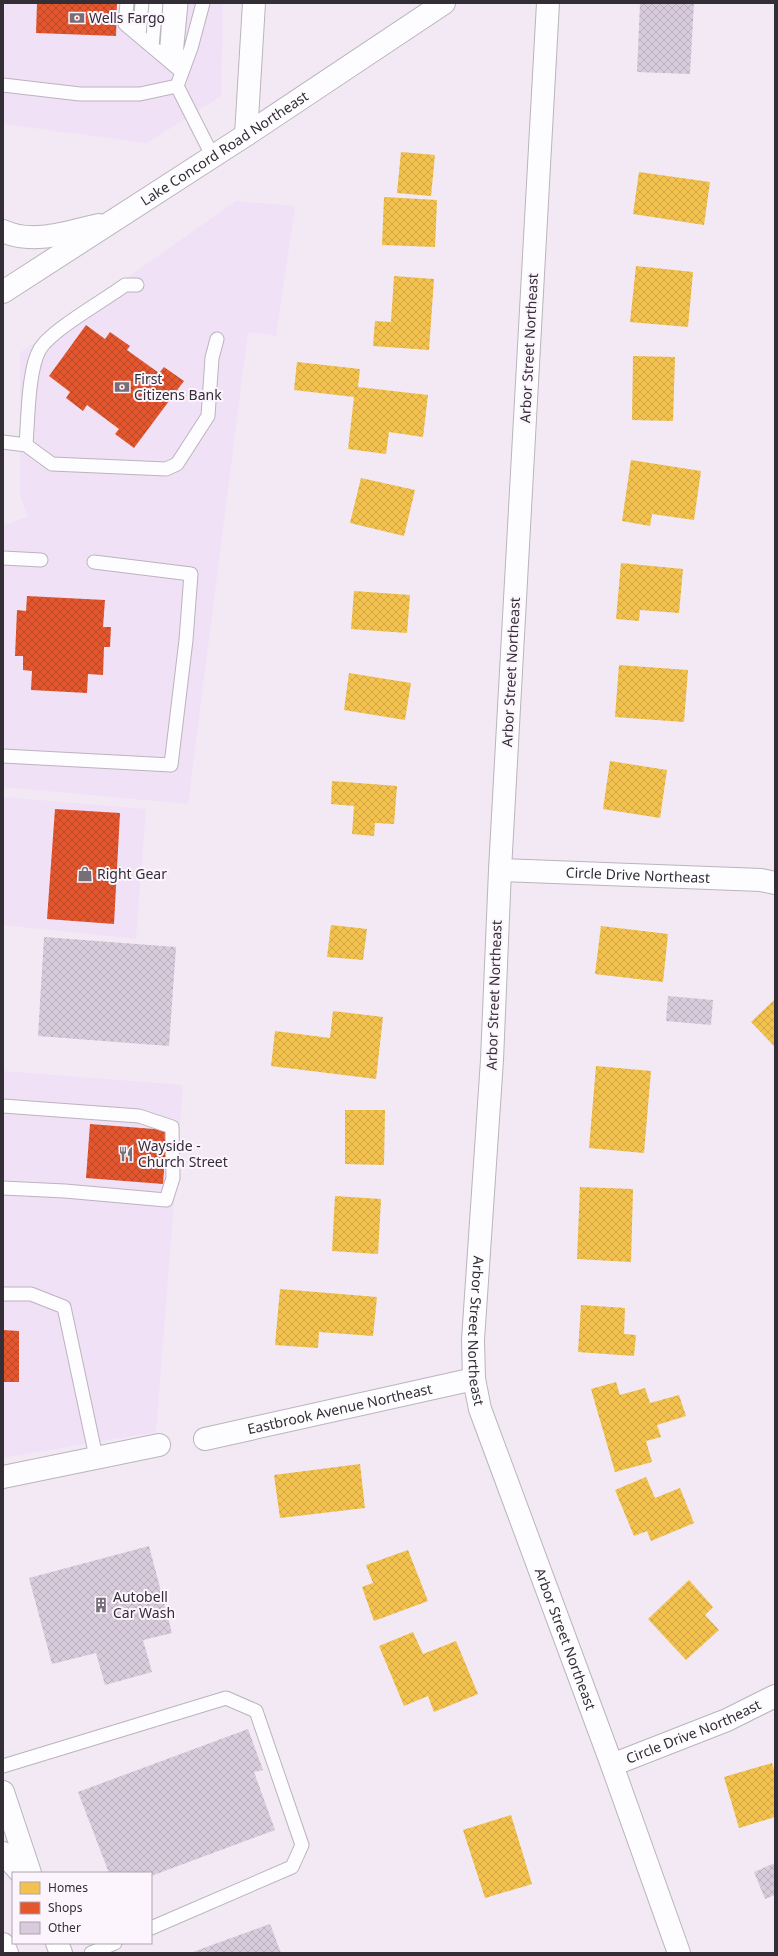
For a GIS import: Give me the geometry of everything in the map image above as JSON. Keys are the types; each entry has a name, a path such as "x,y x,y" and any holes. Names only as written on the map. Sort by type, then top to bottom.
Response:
{"street":[{"path":"246,135 254,3"},
{"name":"Lake Concord Road Northeast","path":"3,292 213,157 444,3"},
{"name":"Arbor Street Northeast","path":"548,3 500,870 492,1060 473,1340 474,1379 480,1409 612,1765 679,1953"},
{"path":"3,231 10,235 40,238 112,223"},
{"name":"Circle Drive Northeast","path":"500,870 761,880 775,883"},
{"name":"Eastbrook Avenue Northeast","path":"205,1439 474,1379"},
{"path":"3,1477 159,1445"},
{"name":"Circle Drive Northeast","path":"612,1765 727,1720 775,1696"},
{"path":"3,1792 30,1872"},
{"path":"3,1853 20,1872"},
{"path":"3,1944 6,1953"}],"lane":[{"path":"127,3 126,24 174,65"},
{"path":"139,36 142,3"},
{"path":"152,47 156,3"},
{"path":"170,3 174,65 177,86 213,157"},
{"path":"174,65 181,3"},
{"path":"191,48 194,3"},
{"path":"174,65 191,48 203,3"},
{"path":"3,85 80,94 140,94 177,86"},
{"path":"26,445 33,369 40,349 53,334 125,285 137,285"},
{"path":"3,442 26,445 52,464 166,469 177,464 208,416 212,358 217,339"},
{"path":"3,558 41,560"},
{"path":"3,756 171,765 186,640 191,574 94,562"},
{"path":"3,1106 139,1116 172,1127 172,1178 166,1200 65,1191 3,1188"},
{"path":"3,1294 31,1294 64,1307 96,1457"},
{"path":"3,1766 226,1698 256,1711 302,1845 292,1867 152,1928"},
{"path":"91,1953 113,1944"}],"shaded area":[{"path":"5,3 223,3 221,96 147,143 3,124 3,34"},
{"path":"236,201 295,206 276,336 248,332 188,804 3,787 3,526 28,516 20,496 20,353"},
{"path":"3,797 146,809 136,939 3,925"},
{"path":"3,1071 183,1085 156,1432 3,1458"}],"building: Homes":[{"path":"401,152 435,155 431,196 397,193"},
{"path":"639,172 710,182 704,225 633,214"},
{"path":"384,197 437,200 435,247 382,245"},
{"path":"636,266 693,272 688,327 630,322"},
{"path":"394,276 434,279 429,350 373,346 375,321 391,322"},
{"path":"633,356 675,357 673,421 632,420"},
{"path":"297,362 360,369 358,387 428,395 423,437 389,432 386,454 348,449 354,397 294,390"},
{"path":"631,460 701,471 694,520 652,514 650,526 622,521"},
{"path":"361,478 415,490 404,536 350,523"},
{"path":"621,563 683,569 679,613 640,610 639,621 616,619"},
{"path":"354,591 410,595 407,633 351,629"},
{"path":"619,665 688,670 684,722 615,717"},
{"path":"349,673 411,683 405,720 344,710"},
{"path":"610,761 667,770 660,818 603,809"},
{"path":"332,781 397,786 394,824 375,823 374,836 352,834 354,806 331,804"},
{"path":"331,925 367,929 363,960 327,957"},
{"path":"601,926 668,934 663,982 595,974"},
{"path":"775,999 775,1047 751,1022"},
{"path":"333,1011 383,1017 376,1079 271,1066 275,1031 330,1038"},
{"path":"596,1066 651,1071 644,1153 589,1148"},
{"path":"345,1110 385,1110 384,1165 345,1164"},
{"path":"580,1187 633,1189 631,1262 577,1259"},
{"path":"335,1196 381,1199 378,1254 332,1251"},
{"path":"280,1289 377,1297 373,1336 319,1332 318,1348 275,1345"},
{"path":"581,1305 625,1308 624,1334 636,1335 634,1356 578,1352"},
{"path":"616,1382 620,1395 645,1388 650,1403 679,1395 686,1416 657,1425 661,1437 646,1441 652,1462 615,1472 591,1389"},
{"path":"360,1464 365,1508 280,1518 274,1475"},
{"path":"646,1477 655,1498 680,1488 694,1523 651,1541 647,1531 634,1536 615,1490"},
{"path":"408,1550 428,1601 374,1621 362,1587 373,1583 366,1565"},
{"path":"689,1580 713,1607 705,1615 719,1630 686,1660 648,1619"},
{"path":"413,1632 423,1654 456,1641 478,1694 434,1712 428,1696 404,1706 379,1646"},
{"path":"772,1763 775,1774 775,1817 739,1828 724,1777"},
{"path":"511,1815 532,1884 485,1898 463,1830"}],"building: Shops":[{"name":"Wells Fargo","path":"37,3 117,3 116,36 36,33"},
{"name":"First Citizens Bank","path":"86,325 105,339 110,332 130,346 127,350 159,373 164,367 184,381 134,448 115,434 119,429 87,405 83,411 66,398 70,392 49,376"},
{"path":"27,596 105,600 103,627 111,627 110,647 104,647 103,675 88,674 87,693 31,690 32,671 23,670 23,656 15,656 17,610 26,611"},
{"path":"55,809 120,813 114,924 47,919"},
{"name":"Wayside - Church Street","path":"90,1124 167,1130 163,1184 86,1178"},
{"path":"3,1330 19,1331 19,1382 3,1382"}],"building: Other":[{"path":"640,3 694,3 690,74 637,72"},
{"path":"44,937 176,947 169,1046 38,1036"},
{"path":"668,996 713,1000 711,1025 666,1021"},
{"name":"Autobell Car Wash","path":"149,1546 172,1633 143,1640 152,1672 105,1685 96,1653 52,1664 29,1578"},
{"path":"248,1729 263,1770 254,1772 275,1830 152,1876 152,1872 109,1872 78,1792"},
{"path":"775,1863 775,1895 765,1899 754,1872"},
{"path":"270,1924 281,1953 190,1953"}],"place":[{"name":"Wells Fargo","path":"77,18"},
{"name":"First Citizens Bank","path":"122,387"},
{"name":"Right Gear","path":"85,874"},
{"name":"Wayside - Church Street","path":"126,1154"},
{"name":"Autobell Car Wash","path":"101,1605"}]}
